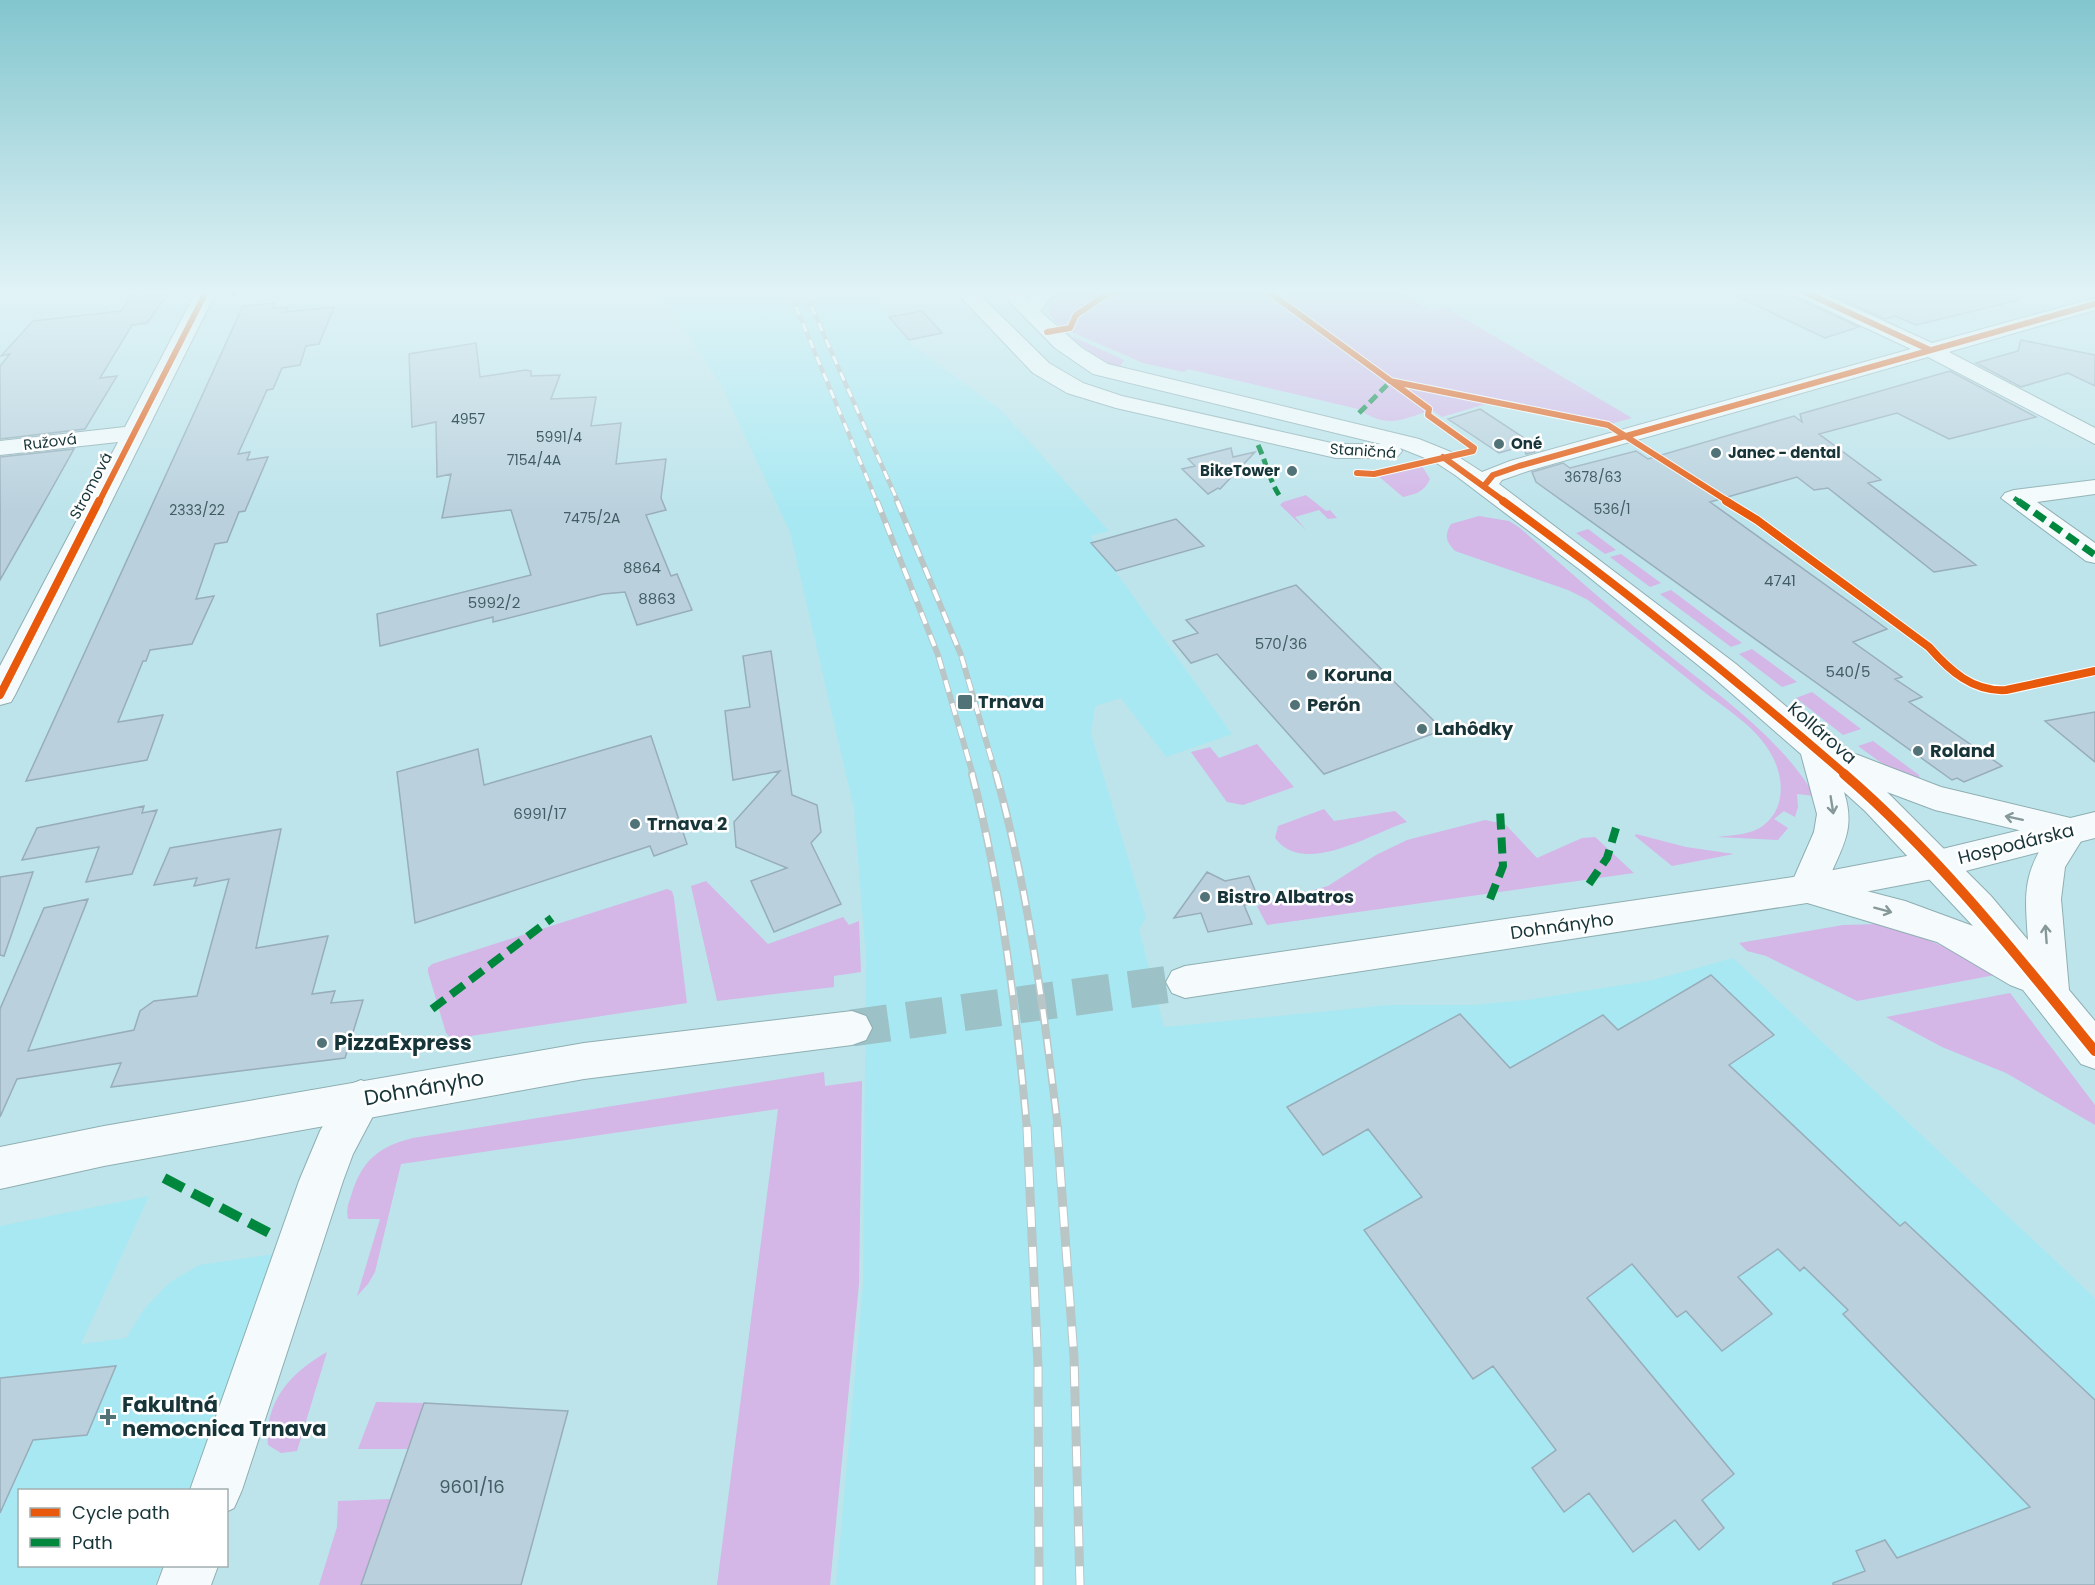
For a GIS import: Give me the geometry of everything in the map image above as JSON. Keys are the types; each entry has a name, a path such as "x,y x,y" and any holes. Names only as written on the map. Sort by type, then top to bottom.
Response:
{"street":[{"name":"Stromová","path":"0,695 170,364"},
{"name":"Staničná","path":"1037,364 1075,388 1116,401 1336,451 1391,452 1422,457 1484,486"},
{"name":"Staničná","path":"1091,364 1120,376 1411,444 1443,458 1484,486"},
{"path":"1484,486 1493,475 1510,469 1881,364"},
{"path":"1956,364 2095,437"},
{"name":"Ružová","path":"0,448 135,433"},
{"name":"Kollárova","path":"1484,486 1588,563 1725,671 1877,802 1977,906 2050,992 2095,1051"},
{"path":"2095,487 2014,498 2095,555"},
{"path":"1815,749 1893,783 1935,798 2083,828"},
{"path":"1815,749 1834,814 1832,832 1807,889 1950,931 2006,962 2050,992"},
{"path":"2050,992 2043,899 2048,865 2083,828"},
{"name":"Hospodárska","path":"1938,864 2083,828"},
{"name":"Dohnányho","path":"1185,982 1807,889 1938,864"},
{"name":"Dohnányho","path":"0,1168 104,1146 584,1061 852,1028"},
{"path":"217,1489 321,1181 335,1145 361,1099"},
{"path":"184,1585 191,1567"}],"shaded area":[{"path":"707,364 938,364 1001,410 1109,531 1090,536 1232,734 1166,757 1121,698 1095,706 1091,734 1146,918 1139,929 1164,1027 1390,1005 1473,1005 1527,1000 1653,980 1733,958 2095,1298 2095,1585 836,1585 863,1285 866,959 854,809 790,532 722,387"},
{"path":"1110,364 1122,364 1119,368"},
{"path":"1147,364 1541,364 1632,418 1610,424 1499,400 1442,417 1432,410 1411,417 1386,421 1358,409 1188,369 1184,372"},
{"path":"1422,466 1430,479 1425,487 1412,495 1403,497 1378,476"},
{"path":"1306,495 1326,511 1330,510 1337,518 1328,519 1319,510 1295,517 1306,530 1280,505"},
{"path":"1479,516 1509,521 1520,528 1628,622 1747,718 1784,755 1815,796 1797,794 1798,807 1795,817 1784,811 1774,819 1788,828 1778,840 1717,837 1742,834 1760,828 1777,807 1781,788 1780,777 1768,749 1755,732 1588,600 1568,590 1455,551 1447,538 1451,524"},
{"path":"1588,529 1616,550 1605,554 1576,533"},
{"path":"1621,554 1661,583 1650,587 1610,557"},
{"path":"1671,590 1742,643 1731,647 1660,594"},
{"path":"1752,649 1797,682 1782,687 1739,654"},
{"path":"1812,692 1861,729 1843,735 1796,698"},
{"path":"1873,741 1919,775 1920,781 1887,767 1858,746"},
{"path":"1257,744 1294,787 1243,805 1227,802 1191,752 1210,747 1219,758"},
{"path":"1324,809 1334,821 1395,811 1407,822 1357,843 1320,853 1303,854 1287,849 1275,838 1278,826"},
{"path":"1485,820 1505,824 1537,858 1582,838 1595,837 1634,873 1267,925 1257,906 1328,886 1376,855 1407,840"},
{"path":"1636,834 1686,847 1734,854 1672,866 1635,836"},
{"path":"706,881 768,944 843,917 849,925 859,921 861,972 834,976 834,987 717,1001 691,886"},
{"path":"667,889 672,891 674,898 687,1003 458,1038 450,1037 446,1033 428,972 432,964"},
{"path":"1880,924 1939,945 1968,958 1995,975 1857,1001 1766,956 1747,951 1739,943 1843,925"},
{"path":"2010,993 2095,1105 2095,1125 2006,1073 1942,1047 1886,1017"},
{"path":"824,1072 825,1086 862,1081 859,1284 830,1585 717,1585 778,1109 401,1164 375,1272 357,1296 380,1219 348,1219 348,1207 355,1184 366,1164 390,1146 413,1138"},
{"name":"Fakultná nemocnica Trnava","path":"149,1196 81,1344 126,1338 144,1309 169,1283 199,1265 275,1254 189,1489 18,1489 18,1567 162,1567 155,1585 0,1585 0,1226"},
{"path":"327,1352 297,1451 281,1453 268,1445 270,1415 275,1402 291,1379"},
{"path":"376,1402 424,1403 408,1449 358,1449"},
{"path":"391,1499 361,1585 319,1585 337,1527 338,1501"}],"building":[{"path":"2,364 108,364 100,378 117,376 85,429 0,439"},
{"path":"217,364 300,364 282,368 273,389 267,390 238,454 250,452 247,460 268,457 245,511 239,512 227,542 215,544 196,599 214,596 192,644 150,650 146,661 143,661 118,722 163,715 147,760 26,781"},
{"path":"409,364 478,364 480,377 526,370 531,371 531,376 560,375 551,399 596,397 591,426 621,423 616,464 666,459 661,498 666,510 646,515 671,576 677,574 692,610 637,625 625,592 603,594 493,622 493,617 380,646 377,614 531,575 511,510 442,518 451,474 437,477 436,422 412,427"},
{"path":"1978,364 2095,364 2095,386 2068,373 2021,387"},
{"path":"1950,371 2036,417 1949,439 1897,413 1819,434 1881,480 1868,483 1976,565 1934,572 1828,488 1814,490 1797,477 1710,502 1887,629 1853,642 1902,677 1895,679 1922,697 1909,702 2002,766 1964,782 1957,778 1952,780 1536,482 1532,472 1563,463 1570,468 1636,451 1648,459 1794,416 1802,422 1800,414"},
{"path":"1480,409 1542,450 1526,454 1523,446 1499,453 1448,419"},
{"path":"1231,448 1233,457 1255,452 1220,489 1208,494 1182,469 1195,466 1188,459"},
{"path":"74,449 46,499 0,580 0,457"},
{"path":"1176,519 1204,546 1116,571 1091,543"},
{"path":"1296,585 1443,730 1324,774 1217,654 1191,663 1173,641 1198,633 1186,620"},
{"path":"771,651 792,795 817,805 821,832 811,843 841,904 774,932 751,881 787,868 736,847 734,822 780,771 733,780 725,711 750,707 743,656"},
{"path":"2095,712 2095,762 2045,721"},
{"path":"651,736 687,844 654,856 650,846 415,923 397,772 478,749 484,785"},
{"path":"144,806 142,813 157,810 132,874 86,882 99,847 22,860 37,828"},
{"path":"281,829 256,948 328,936 312,994 335,991 331,1003 363,1000 345,1058 111,1087 121,1063 17,1079 0,1117 0,1009 44,908 88,899 28,1051 134,1030 140,1011 154,1001 197,996 229,879 194,886 197,878 154,885 170,848"},
{"path":"33,872 4,956 0,955 0,877"},
{"path":"1207,872 1225,881 1249,876 1260,902 1244,905 1252,924 1208,932 1201,913 1174,918"},
{"path":"1711,975 1774,1035 1729,1065 1900,1226 1905,1222 2095,1400 2095,1585 1833,1585 1833,1583 1865,1571 1856,1551 1885,1540 1897,1558 2030,1507 1843,1314 1848,1310 1804,1267 1800,1271 1778,1249 1738,1277 1772,1314 1722,1351 1686,1311 1677,1317 1632,1264 1587,1298 1734,1474 1702,1500 1724,1528 1699,1550 1675,1520 1633,1552 1589,1493 1564,1512 1532,1468 1556,1450 1493,1366 1473,1379 1364,1230 1422,1197 1368,1129 1323,1155 1287,1107 1460,1014 1510,1068 1603,1015 1618,1030"},
{"path":"116,1366 87,1435 33,1440 0,1513 0,1378"},
{"path":"424,1403 568,1411 521,1585 361,1585"}],"tunnel":[{"path":"852,1028 1185,982"}],"railway":[{"path":"820,364 877,502"},
{"path":"837,364 898,502"},
{"path":"877,501 938,655 973,775"},
{"path":"897,501 961,655 996,775"},
{"path":"972,774 992,862 1007,950 1027,1129"},
{"path":"996,774 1026,905 1041,995 1058,1129"},
{"path":"1027,1127 1038,1367 1039,1585"},
{"path":"1057,1127 1074,1357 1080,1585"}],"marked path":[{"path":"1359,413 1387,385"},
{"path":"1258,445 1269,468 1269,479 1279,495"},
{"path":"2014,498 2095,555"},
{"path":"1490,899 1501,877 1503,866 1500,810"},
{"path":"1589,884 1607,858 1616,828"},
{"path":"432,1009 552,918"},
{"path":"164,1178 273,1235"}],"cycle path":[{"path":"0,695 169,364"},
{"path":"1357,473 1374,474 1473,451 1474,448 1428,415 1429,409 1367,364"},
{"path":"1484,486 1493,475 1519,466 1882,364"},
{"path":"1390,381 1608,425 1757,520 1929,647 1947,666 1976,687 1993,691 2021,688 2095,671"},
{"path":"1443,457 1588,563 1725,671 1877,802 1978,906 2095,1051"}],"place":[{"name":"Oné","path":"1499,444"},
{"name":"Janec - dental","path":"1716,453"},
{"name":"BikeTower","path":"1292,471"},
{"name":"Koruna","path":"1312,675"},
{"name":"Trnava","path":"965,702"},
{"name":"Perón","path":"1295,705"},
{"name":"Lahôdky","path":"1422,729"},
{"name":"Roland","path":"1918,751"},
{"name":"Trnava 2","path":"635,824"},
{"name":"Bistro Albatros","path":"1205,897"},
{"name":"PizzaExpress","path":"322,1043"},
{"name":"Fakultná nemocnica Trnava","path":"108,1417"}]}
